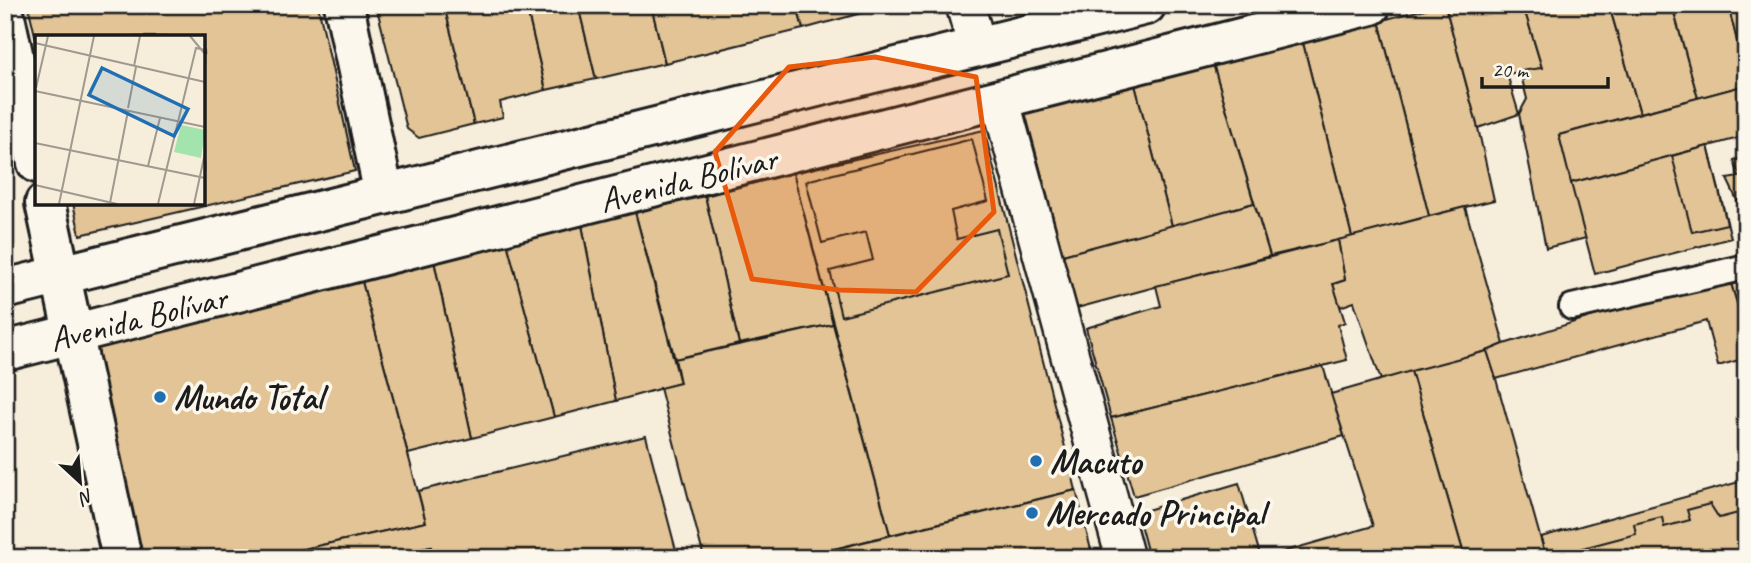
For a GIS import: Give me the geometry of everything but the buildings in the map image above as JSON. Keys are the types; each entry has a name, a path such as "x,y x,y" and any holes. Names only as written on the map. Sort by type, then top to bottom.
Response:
{"main road":[{"path":"344,5 384,195"},
{"name":"Avenida Bolívar","path":"5,289 1146,5"},
{"name":"Avenida Bolívar","path":"5,352 1371,5"},
{"path":"5,17 35,154"},
{"path":"46,205 122,558"}],"street":[{"path":"965,5 977,46"},
{"path":"1000,99 1125,558"}],"lane":[{"path":"1572,307 1746,267"}],"highlighted area":[{"path":"875,57 976,77 994,212 916,292 839,290 752,279 715,152 789,67"}],"place":[{"name":"Mundo Total","path":"160,397"},
{"name":"Macuto","path":"1036,461"},
{"name":"Mercado Principal","path":"1032,513"}]}
